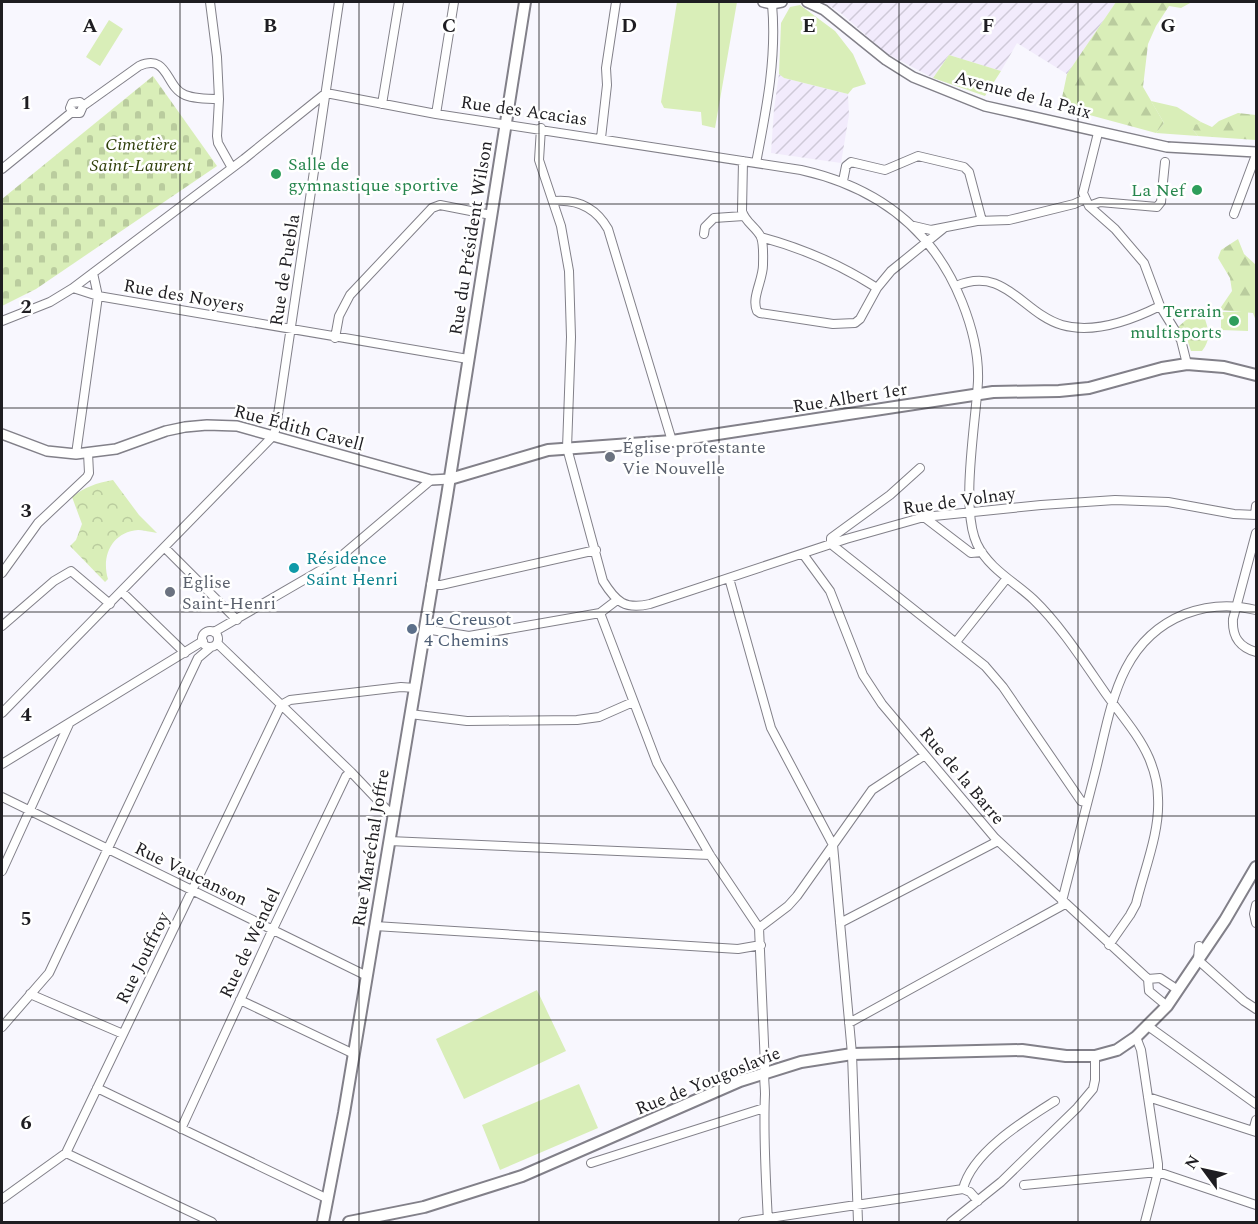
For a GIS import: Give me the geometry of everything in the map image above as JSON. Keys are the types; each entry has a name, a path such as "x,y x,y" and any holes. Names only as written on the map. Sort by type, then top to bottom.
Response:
{"main road":[{"name":"Rue du Président Wilson","path":"450,479 525,2"},
{"name":"Rue Albert 1er","path":"450,479 540,452 672,441 976,395 1089,388 1162,368 1187,364 1224,367 1257,375"},
{"name":"Rue Maréchal Joffre","path":"323,1222 354,1054 450,479"},
{"path":"1095,1056 1117,1050 1148,1026 1175,988 1199,946 1234,894 1257,867"},
{"path":"1175,988 1198,960 1248,879"},
{"name":"Rue de Yougoslavie","path":"349,1222 424,1207 522,1176 763,1073 801,1062 852,1053 1022,1050 1066,1056 1095,1056"}],"street":[{"path":"210,2 218,57 218,143 232,168"},
{"name":"Rue de Puebla","path":"273,436 276,429 339,2"},
{"path":"382,104 399,2"},
{"path":"436,114 454,2"},
{"path":"601,138 607,85 606,68 616,2"},
{"path":"756,163 771,72 773,29 767,3 782,2"},
{"name":"Avenue de la Paix","path":"807,2 824,10 886,60 913,77 986,106 1167,147 1257,154"},
{"path":"2,169 72,112 70,106 74,102 80,102 83,106 147,62 160,66 166,71 173,86 185,95 219,99"},
{"path":"2,321 50,302 73,288 232,168 326,93"},
{"name":"Rue des Acacias","path":"326,93 436,114 541,128 807,171 843,181 878,199 913,226 928,243 956,286 972,329 978,367 969,512 976,542 982,552"},
{"path":"424,629 469,636 600,613 617,600 603,581 567,448 571,338 570,286 565,248 554,201 539,160 541,128"},
{"path":"1098,133 1083,193 1087,203 1142,259 1149,272 1160,306 1181,340 1187,364"},
{"path":"1234,214 1257,154"},
{"path":"843,181 846,166 851,162 885,170 918,156 954,164 964,167 969,172 982,221"},
{"path":"743,161 741,202 744,216 761,237 763,266 755,306 760,313 847,324 855,323 860,319 877,288 891,271 944,228"},
{"path":"913,226 931,230 982,221 1009,220 1074,204 1100,202 1157,207 1161,202 1165,162"},
{"path":"554,201 573,201 590,209 598,214 608,229 672,441"},
{"path":"335,338 339,316 350,295 432,208 440,205 491,214"},
{"path":"704,234 705,227 714,218 744,216"},
{"path":"761,237 778,241 823,259 848,270 877,288"},
{"path":"76,454 98,297 93,273"},
{"path":"956,286 980,281 997,284 1051,321 1078,327 1110,323 1160,306"},
{"name":"Rue des Noyers","path":"73,288 98,297 468,360"},
{"name":"Rue Édith Cavell","path":"2,434 47,451 76,454 126,446 165,431 207,425 237,426 431,480 450,479"},
{"path":"2,713 273,436"},
{"path":"2,573 38,523 87,477 88,453"},
{"path":"920,468 890,495 831,538 831,544 985,666 1003,687 1081,801 1087,803"},
{"path":"2,765 185,653 203,641 205,633 214,632 237,620 344,556 431,480"},
{"name":"Rue de Volnay","path":"617,600 630,607 638,606 831,544 924,518 969,512 1115,500 1168,502 1234,514 1256,515"},
{"path":"1256,515 1257,506"},
{"path":"924,518 970,553 982,552 988,561 1035,601 1074,648 1140,742 1150,760 1156,779 1158,819 1136,904 1109,945"},
{"path":"1257,533 1233,619 1234,637 1244,647 1257,652"},
{"path":"165,548 237,620"},
{"path":"432,585 441,585 596,550"},
{"name":"Rue de la Barre","path":"802,555 830,591 863,675 872,690 998,841 1148,979 1149,991 1164,1004"},
{"path":"2,626 54,581 71,571 110,603"},
{"path":"729,578 771,728 833,845 852,1053 858,1222"},
{"path":"956,642 1007,578"},
{"path":"122,591 185,653"},
{"path":"849,1023 1063,903 1113,703 1133,654 1148,635 1160,626 1191,612 1215,605 1257,610"},
{"path":"600,613 657,763 710,855 759,928 768,1221"},
{"path":"2,1027 49,973 198,658 214,645 218,638 214,632"},
{"path":"203,641 206,646 214,645 281,705 390,813 394,814"},
{"path":"281,705 290,700 312,697 401,687 415,688"},
{"path":"410,714 467,722 577,720 599,717 633,702"},
{"name":"Rue Jouffroy","path":"2,1199 66,1153 281,705"},
{"path":"2,871 70,723"},
{"path":"759,928 791,903 872,790 925,755"},
{"name":"Rue de Wendel","path":"181,1129 272,931 346,776 351,772"},
{"name":"Rue Vaucanson","path":"2,797 367,976"},
{"path":"389,841 710,855"},
{"path":"840,923 998,841"},
{"path":"1257,905 1254,914 1257,923"},
{"path":"375,926 738,949 761,945"},
{"path":"1199,946 1198,960 1244,1001 1257,1009"},
{"name":"Rue de la Barre","path":"1148,979 1160,978 1175,988"},
{"path":"30,994 123,1034"},
{"path":"240,1000 354,1054"},
{"path":"1148,1026 1257,1104"},
{"path":"1136,1037 1141,1050 1158,1172 1145,1222"},
{"path":"951,1222 1002,1182 1093,1089 1095,1056"},
{"path":"97,1088 328,1199"},
{"path":"1148,1097 1255,1132 1257,1120"},
{"path":"963,1189 966,1178 993,1145 1014,1127 1055,1101"},
{"path":"591,1163 764,1108"},
{"path":"66,1153 212,1222"},
{"path":"1024,1185 1158,1172 1257,1205"},
{"path":"743,1222 768,1221 963,1189 970,1192 978,1201"}],"shaded area":[{"path":"824,2 1116,2 1067,74 1017,43 1001,71 949,55 933,78 886,53 842,14"},
{"path":"779,74 784,78 848,94 849,115 841,163 771,153"}],"green space":[{"path":"677,2 737,2 715,128 702,125 701,112 664,108 661,102"},
{"path":"1116,2 1192,2 1181,8 1169,6 1148,44 1143,87 1164,123 1156,133 1060,107 1067,74"},
{"path":"800,5 835,31 853,54 866,84 853,88 848,94 784,78 779,74 781,23 790,7"},
{"path":"109,20 123,29 100,66 86,57"},
{"path":"949,55 1001,71 985,96 933,78"},
{"name":"Cimetière Saint-Laurent","path":"153,76 217,166 36,289 2,306 2,199"},
{"path":"1151,101 1177,107 1201,122 1193,130 1198,136 1156,133 1164,123"},
{"path":"1238,113 1256,115 1256,140 1198,136 1193,130 1195,125 1201,122 1212,127 1219,121"},
{"path":"1238,239 1244,254 1256,265 1256,321 1253,313 1219,310 1232,291 1230,278 1218,258 1221,250"},
{"path":"1201,307 1208,330 1208,340 1202,351 1191,351 1187,339 1178,327"},
{"name":"Terrain multisports","path":"1221,312 1248,312 1248,331 1221,330"},
{"path":"113,480 139,515 157,533 138,530 121,535 115,540 106,562 108,579 105,582 70,546 76,540 82,524 72,497 91,486"},
{"path":"537,990 566,1051 464,1099 436,1039"},
{"path":"579,1084 598,1128 500,1170 482,1125"}],"place":[{"name":"Salle de gymnastique sportive","path":"276,174"},
{"name":"La Nef","path":"1197,190"},
{"name":"Terrain multisports","path":"1234,321"},
{"name":"Église protestante Vie Nouvelle","path":"610,457"},
{"name":"Résidence Saint Henri","path":"294,568"},
{"name":"Église Saint-Henri","path":"170,592"},
{"name":"Le Creusot 4 Chemins","path":"412,629"}]}
